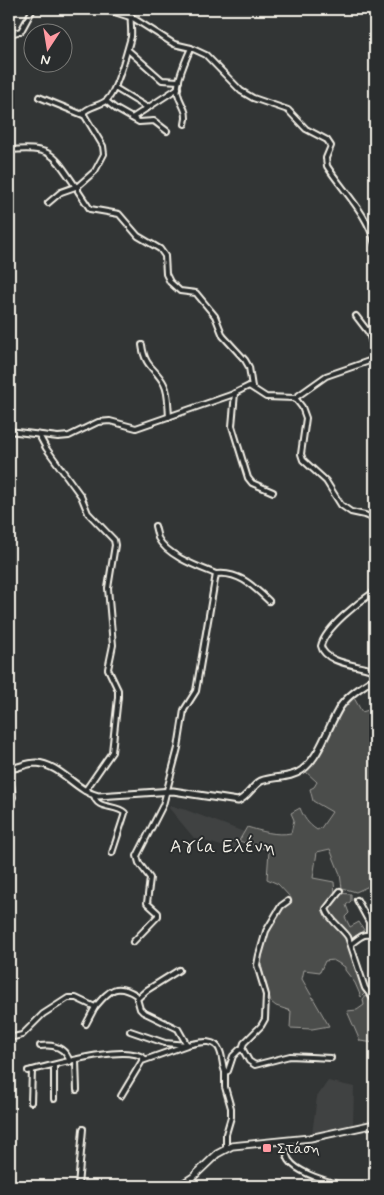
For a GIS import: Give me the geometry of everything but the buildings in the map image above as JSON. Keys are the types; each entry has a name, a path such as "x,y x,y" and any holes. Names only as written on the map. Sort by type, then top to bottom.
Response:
{"main road":[{"path":"179,1186 193,1177 226,1148 236,1145 310,1138 375,1124"}],"street":[{"path":"9,31 14,33 21,31 33,9"},
{"path":"105,9 130,17 170,42 206,55 241,91 254,98 288,110 306,128 329,142 331,148 326,158 327,166 361,213 374,236 375,244"},
{"path":"83,115 86,110 106,101 115,88 128,50 132,30 130,17 132,9"},
{"path":"185,124 187,120 186,110 178,96 178,88 191,48"},
{"path":"128,50 162,80 179,81"},
{"path":"115,88 148,108"},
{"path":"132,118 178,88"},
{"path":"39,96 83,115 102,146 104,154 90,177 77,187 61,192 48,203"},
{"path":"106,101 141,123 155,121 168,131"},
{"path":"9,150 36,149 49,154 62,167 77,187 90,210 119,214 138,236 160,249 165,256 167,279 180,291 196,293 215,316 223,336 249,367 252,387 261,395 266,397 295,398 326,376 375,359"},
{"path":"356,316 370,334 375,353"},
{"path":"142,346 147,363 165,386 168,417"},
{"path":"9,431 58,437 69,436 98,422 110,421 136,428 247,387 252,387"},
{"path":"235,393 232,426 248,478 252,483 273,492"},
{"path":"295,398 302,407 306,418 301,454 303,460 326,481 341,505 351,512 365,514 375,519"},
{"path":"39,435 46,448 81,496 88,514 114,540 115,545 108,588 113,645 108,669 118,690 113,745 112,752 85,791"},
{"path":"155,526 159,540 182,559 216,574 228,573 236,576 250,584 270,601"},
{"path":"133,942 158,916 158,913 147,903 150,878 139,863 138,856 159,814 178,748 184,710 194,695 198,684 216,574"},
{"path":"375,591 354,606 324,637 321,646 324,652 338,660 375,671"},
{"path":"9,803 13,797 9,770 33,763 42,764 94,795 106,796 167,791 192,793 235,801 244,798 253,787 261,782 299,772 306,767 342,704 375,678"},
{"path":"94,795 97,803 120,809 124,814 112,853"},
{"path":"340,891 326,909 329,916 344,930 351,944 365,988 375,1000"},
{"path":"357,900 369,922 369,934"},
{"path":"225,1072 228,1070 233,1056 242,1049 244,1043 261,1026 265,1019 266,995 257,965 266,931 281,906 288,901"},
{"path":"351,944 369,934"},
{"path":"369,934 375,938"},
{"path":"138,998 147,990 180,970"},
{"path":"86,1024 95,1007 107,992 115,989 134,994 138,998 142,1011 178,1029 187,1045"},
{"path":"9,1038 22,1035 43,1014 68,998 76,998 95,1007"},
{"path":"130,1032 165,1043 187,1045"},
{"path":"121,1096 139,1065 145,1059 187,1045 209,1042 216,1045 220,1050 225,1072 225,1086 231,1108 231,1117 226,1134 226,1148"},
{"path":"40,1046 58,1047 67,1053 70,1062"},
{"path":"242,1049 251,1063 255,1065 298,1056 331,1058"},
{"path":"31,1102 30,1070 121,1052 138,1055 145,1059"},
{"path":"76,1060 77,1090"},
{"path":"54,1065 54,1100"},
{"path":"78,1186 83,1129"},
{"path":"284,1141 288,1157 294,1165 308,1174 343,1186"}],"shaded area":[{"path":"354,698 362,712 375,708 375,886 369,886 356,892 342,888 340,874 330,849 317,852 313,878 334,882 335,893 351,894 351,901 346,905 349,913 345,917 350,927 359,922 364,930 348,941 365,993 361,997 345,967 333,960 325,961 320,972 304,970 302,979 329,1026 312,1029 290,1028 291,1011 276,1006 271,1002 261,965 263,943 284,904 291,903 291,898 278,884 267,879 269,850 239,841 247,827 274,833 291,833 294,820 291,813 300,808 311,825 317,830 321,828 332,812 313,801 310,789 317,782 305,771 311,765 342,711"},
{"path":"170,806 186,810 244,832 235,850 194,838 169,808"},
{"path":"367,994 375,1002 375,1043 360,1041 347,1011 357,1010 364,1005 363,999"},
{"path":"328,1081 354,1087 353,1125 312,1134 317,1097"}],"place":[{"name":"Στάση","path":"267,1148"}],"district":[{"name":"Αγία Ελένη","path":"223,846"}]}
